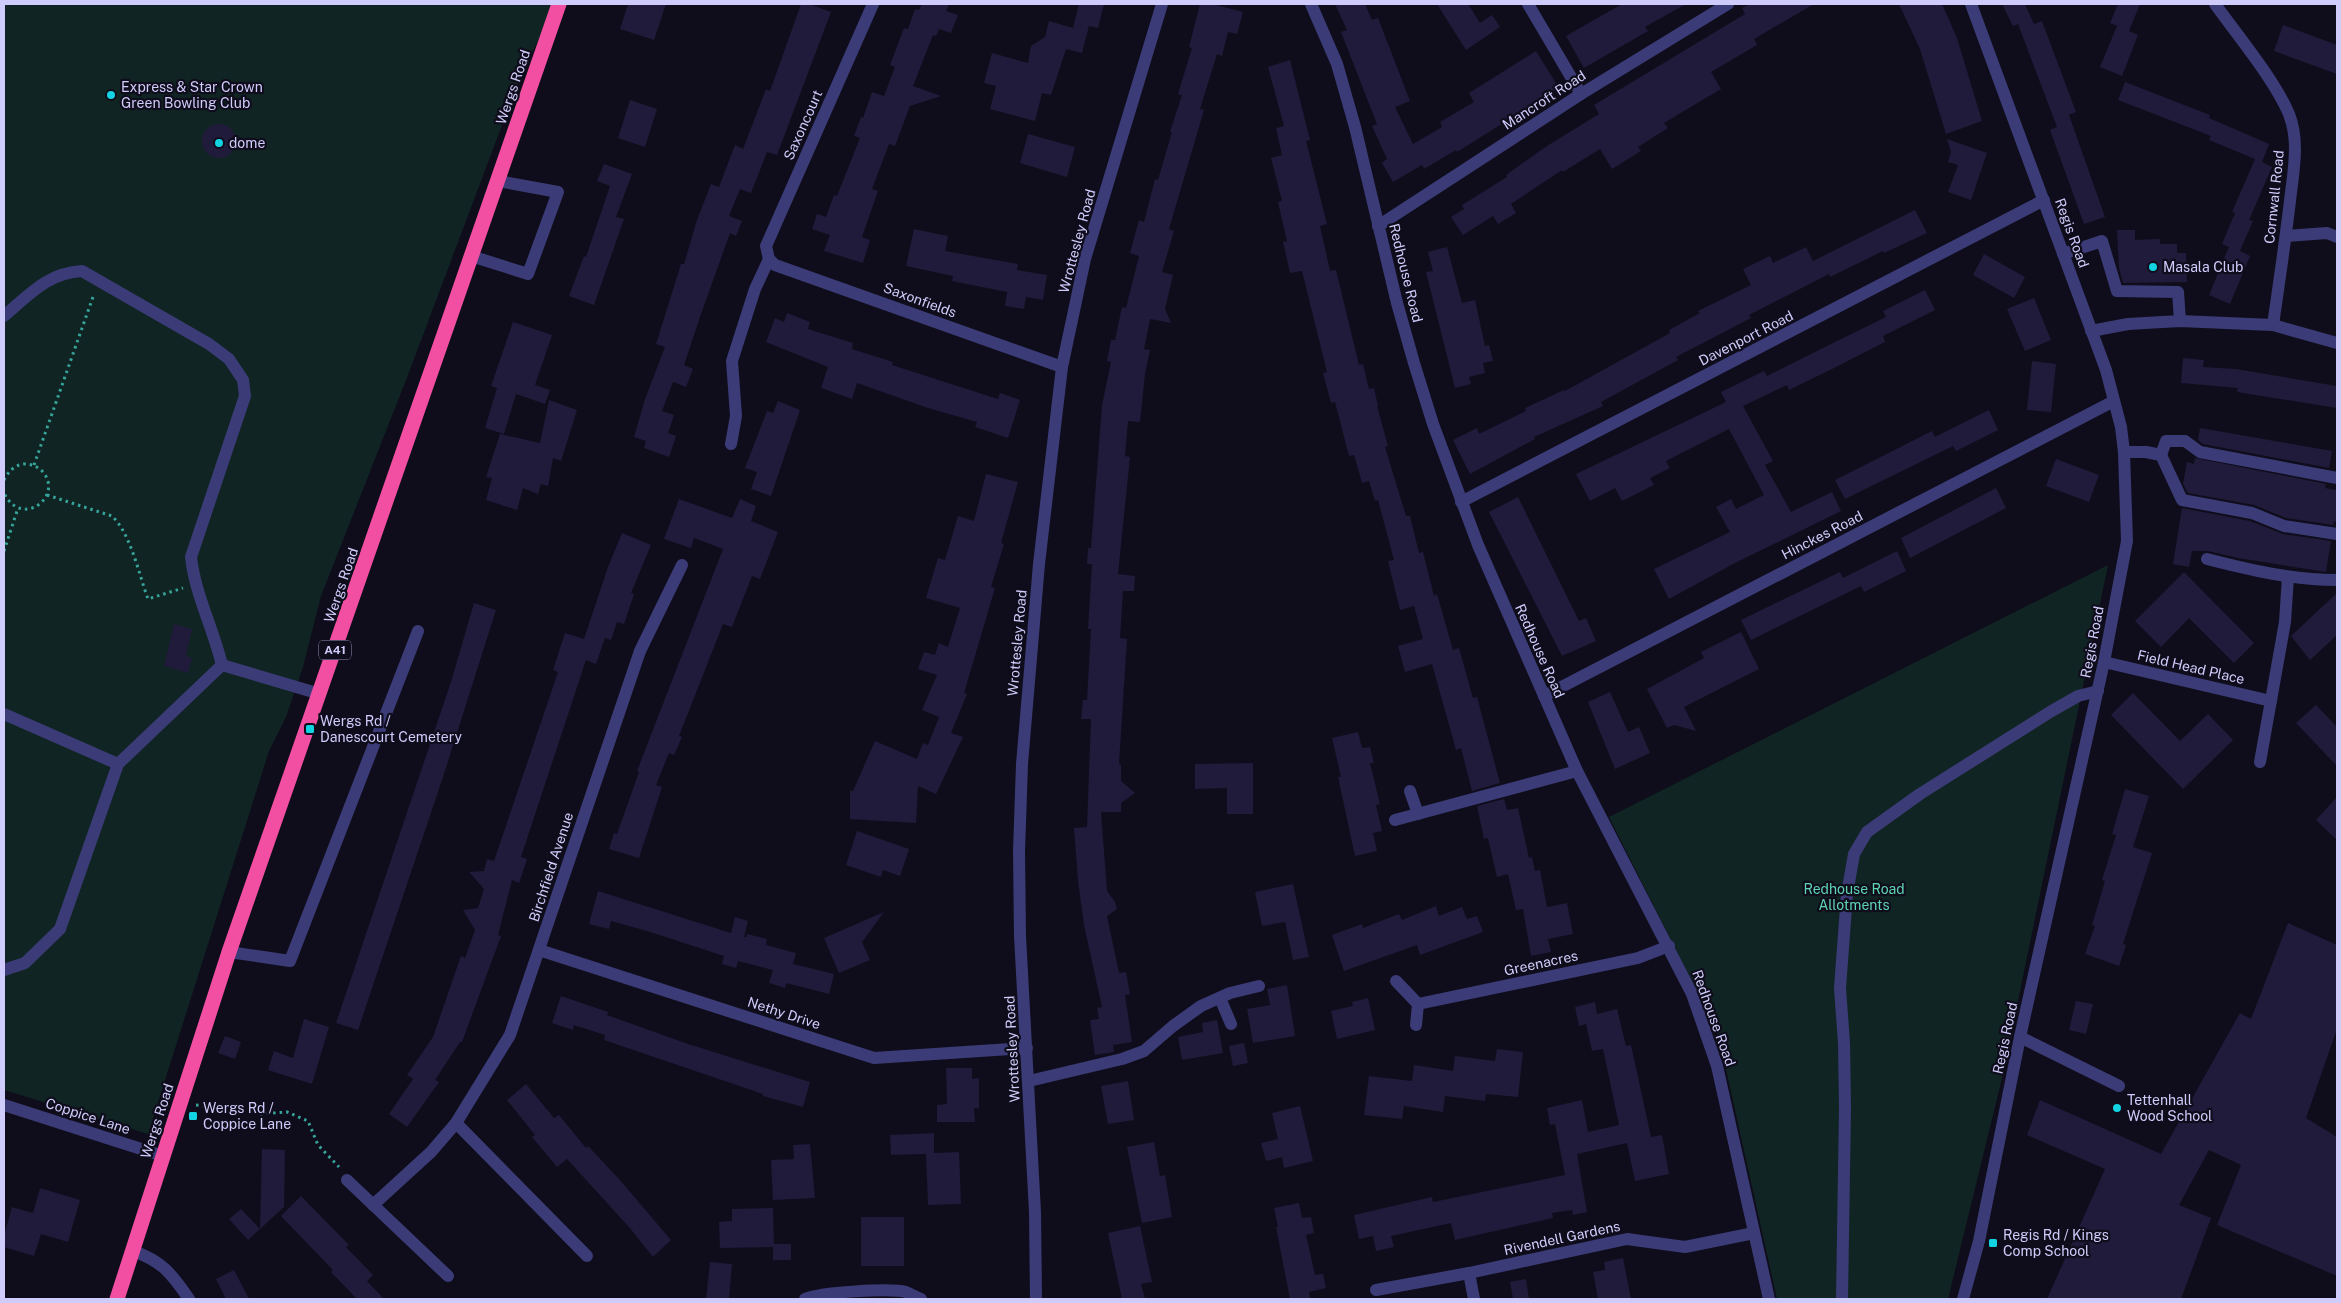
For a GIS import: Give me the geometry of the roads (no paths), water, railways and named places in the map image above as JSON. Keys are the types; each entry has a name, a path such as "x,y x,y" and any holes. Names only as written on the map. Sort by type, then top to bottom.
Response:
{"highway":[{"name":"Wergs Road","path":"117,1299 229,952 559,4"}],"street":[{"name":"Saxoncourt","path":"769,259 766,246 873,4"},
{"name":"Wrottesley Road","path":"1036,1299 1036,1212 1020,936 1022,764 1039,564 1062,367 1085,259 1162,4"},
{"name":"Redhouse Road","path":"1311,4 1337,64 1355,127 1378,226 1414,363 1461,502 1577,771 1692,994 1717,1066 1769,1299"},
{"path":"1528,4 1582,94"},
{"name":"Mancroft Road","path":"1378,226 1582,94 1728,4"},
{"name":"Regis Road","path":"1963,1299 1979,1241 2020,1037 2098,691 2127,541 2124,452 2106,370 1971,4"},
{"name":"Cornwall Road","path":"2215,4 2276,90 2289,115 2294,136 2295,154 2286,236 2273,325"},
{"path":"472,256 528,274 558,192 498,180"},
{"name":"Davenport Road","path":"1461,502 2044,200"},
{"path":"2286,236 2327,233 2337,237"},
{"path":"2063,254 2102,240 2117,291 2178,292 2180,321"},
{"path":"731,444 736,416 732,362 755,289 769,259"},
{"name":"Saxonfields","path":"769,259 775,265 1062,367"},
{"path":"4,316 42,284 64,272 82,271 209,344 229,359 243,380 245,396 191,557 196,584 222,665"},
{"path":"2091,331 2128,324 2180,321 2273,325 2337,343"},
{"name":"Hinckes Road","path":"1544,696 2114,400"},
{"path":"2337,478 2200,452 2184,441 2166,441 2161,455 2182,500 2252,514 2284,526 2337,534"},
{"path":"2124,452 2146,452 2161,455"},
{"path":"2207,559 2264,574 2337,580"},
{"name":"Birchfield Avenue","path":"373,1205 431,1152 456,1123 510,1035 640,650 682,565"},
{"path":"2260,762 2285,622 2288,577"},
{"path":"229,952 290,961 418,631"},
{"name":"Field Head Place","path":"2104,662 2271,701"},
{"path":"222,665 320,694"},
{"path":"4,970 25,963 60,929 118,764 222,665"},
{"path":"1842,1299 1845,1108 1844,1043 1840,988 1847,894 1854,854 1867,832 1944,779 2078,696 2098,691"},
{"path":"4,714 118,764"},
{"path":"1395,820 1577,771"},
{"path":"1410,791 1418,814"},
{"name":"Greenacres","path":"1418,1004 1638,958 1668,946"},
{"name":"Nethy Drive","path":"539,950 874,1058 1027,1048"},
{"path":"1396,981 1418,1004 1416,1025"},
{"path":"1028,1081 1144,1051 1173,1026 1201,1006 1259,986"},
{"path":"1220,998 1231,1024"},
{"path":"2020,1037 2120,1086"},
{"name":"Coppice Lane","path":"4,1105 163,1156"},
{"path":"456,1123 587,1256"},
{"path":"347,1180 448,1276"},
{"name":"Rivendell Gardens","path":"1376,1290 1468,1273 1627,1239 1685,1247 1754,1233"},
{"path":"133,1251 159,1262 174,1276 189,1299"},
{"path":"1468,1273 1474,1299"},
{"path":"805,1299 827,1293 906,1292 920,1299"}],"place":[{"name":"Express & Star Crown Green Bowling Club","path":"111,95"},
{"name":"dome","path":"219,143"},
{"name":"Masala Club","path":"2153,267"},
{"name":"Wergs Rd / Danescourt Cemetery","path":"310,729"},
{"name":"Tettenhall Wood School","path":"2117,1108"},
{"name":"Wergs Rd / Coppice Lane","path":"193,1116"},
{"name":"Regis Rd / Kings Comp School","path":"1993,1243"}],"park label":[{"name":"Redhouse Road Allotments","path":"1854,898"}]}
